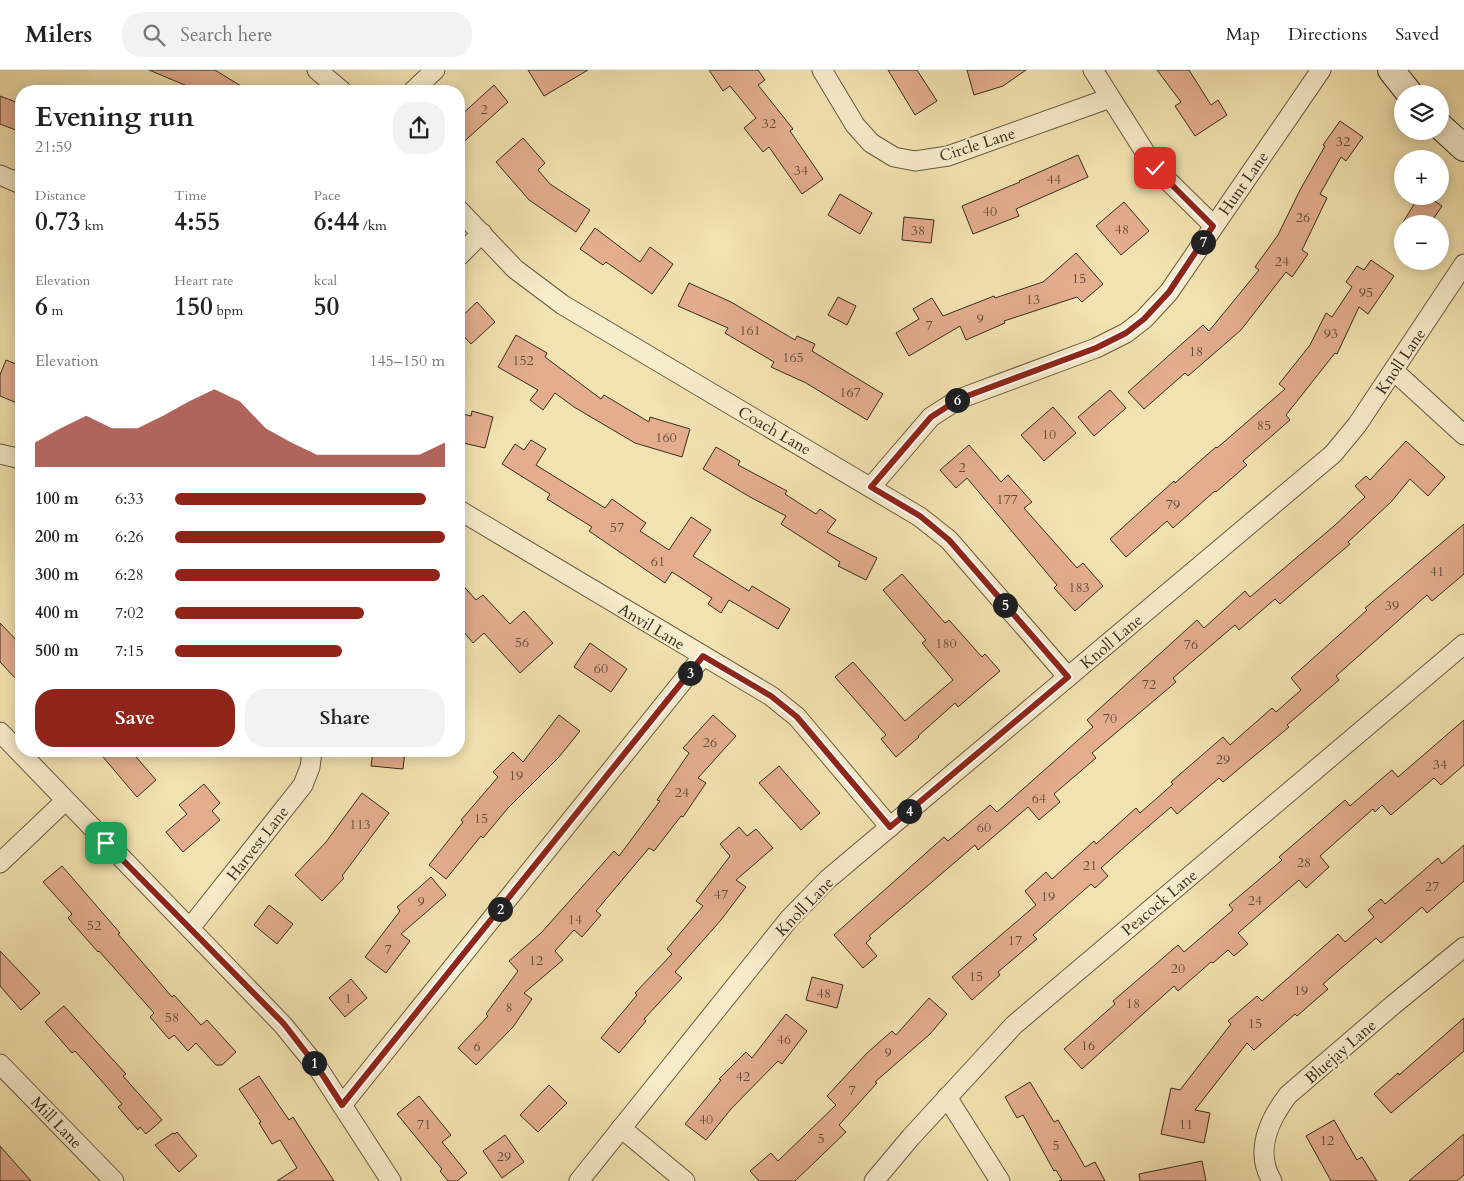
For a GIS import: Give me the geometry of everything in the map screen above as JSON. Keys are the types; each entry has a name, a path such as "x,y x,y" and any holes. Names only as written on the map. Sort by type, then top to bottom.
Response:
{"main road":[{"path":"1391,70 1403,85"},
{"path":"1449,134 1464,148"}],"street":[{"path":"317,70 335,85"},
{"path":"419,85 435,70"},
{"name":"Circle Lane","path":"822,70 855,124 871,144 894,157 914,161 948,156 1110,98"},
{"path":"1093,70 1155,168 1213,226"},
{"name":"Hunt Lane","path":"871,487 931,417 959,399 1096,348 1126,333 1144,319 1169,292 1321,70"},
{"path":"0,175 15,181"},
{"name":"Coach Lane","path":"465,216 514,269 563,305 920,516 949,540 1068,677"},
{"path":"465,250 482,233"},
{"name":"Knoll Lane","path":"578,1181 789,919 828,879 1333,454 1357,425 1464,264"},
{"path":"1394,371 1464,435"},
{"path":"0,454 15,458"},
{"name":"Anvil Lane","path":"465,514 771,696 797,717 890,827"},
{"name":"Peacock Lane","path":"874,1181 1014,1025 1464,644"},
{"path":"342,1105 703,656"},
{"path":"0,732 15,748"},
{"path":"24,757 284,1024 318,1068 391,1181"},
{"name":"Harvest Lane","path":"190,928 303,785 310,767 311,757"},
{"path":"0,863 65,801"},
{"name":"Bluejay Lane","path":"1272,1181 1264,1160 1264,1142 1277,1109 1288,1095 1464,947"},
{"name":"Mill Lane","path":"0,1064 114,1181"},
{"path":"948,1097 1000,1181"},
{"path":"621,1128 685,1181"}],"building":[{"path":"149,70 215,70 239,85 185,85"},
{"path":"528,70 588,70 544,96"},
{"path":"709,70 758,70 765,80 758,85 793,129 790,131 823,179 802,194 769,147 763,152 744,128 756,118 730,86 723,91"},
{"path":"888,70 917,70 937,101 915,115"},
{"path":"967,70 1026,70 1003,86 974,95"},
{"path":"1157,70 1189,70 1211,105 1218,100 1227,115 1195,136 1175,106 1181,102"},
{"path":"494,85 508,102 465,141 465,112"},
{"path":"0,96 15,102 15,130 0,124"},
{"path":"1340,121 1363,137 1346,161 1341,157 1320,194 1327,198 1302,250 1308,254 1292,277 1286,272 1241,330 1188,376 1185,373 1144,409 1128,392 1203,325 1209,331 1259,270 1255,267 1278,235 1300,190 1325,146 1323,145"},
{"path":"523,138 545,163 538,170 550,184 590,210 576,232 529,200 496,162"},
{"path":"1078,155 1088,177 1016,209 1019,216 973,234 962,206"},
{"path":"840,194 872,213 860,234 828,215"},
{"path":"1124,202 1149,231 1121,255 1096,226"},
{"path":"1414,205 1442,206 1436,215 1407,215"},
{"path":"904,217 934,220 931,243 902,240"},
{"path":"595,228 640,262 650,247 673,264 652,294 606,262 603,265 580,249"},
{"path":"1076,253 1103,284 1082,302 1077,297 1004,321 1005,323 966,340 960,326 909,356 896,333 919,319 913,309 932,298 943,316 994,296 995,298 1043,282"},
{"path":"1371,260 1394,276 1368,314 1359,307 1337,354 1335,353 1286,415 1290,420 1243,461 1247,465 1173,528 1167,521 1126,557 1110,539 1174,481 1175,483 1285,389 1279,384 1310,345 1326,313 1332,317 1352,287 1346,282 1357,266 1364,270"},
{"path":"689,283 731,302 795,340 797,336 815,344 812,351 883,394 867,420 806,383 771,367 774,362 725,333 728,328 678,306"},
{"path":"838,297 856,306 847,325 828,315"},
{"path":"477,302 495,322 471,344 465,338 465,313"},
{"path":"516,335 547,353 545,357 601,399 604,395 649,422 650,417 690,429 682,457 635,443 574,407 555,393 543,410 530,400 538,390 498,367"},
{"path":"6,360 15,364 15,402 0,396 0,375"},
{"path":"1110,390 1126,408 1094,436 1078,417"},
{"path":"1053,407 1076,433 1044,461 1021,435"},
{"path":"472,411 493,417 485,448 465,443 465,414 471,416"},
{"path":"531,440 546,449 536,465 605,508 612,499 646,523 640,531 669,550 691,517 711,530 693,556 749,591 752,586 790,609 778,629 729,600 721,613 708,604 712,598 672,572 665,583 589,531 592,527 547,499 550,494 502,464 515,444 524,450"},
{"path":"1406,441 1445,477 1428,496 1410,479 1391,502 1348,542 1350,544 1280,604 1275,599 1239,630 1235,625 1173,678 1176,682 1092,753 1096,758 1054,794 1060,802 1039,820 1028,807 978,850 975,845 869,936 871,938 866,943 877,956 863,968 834,935 944,837 948,841 990,805 997,812 1093,727 1087,720 1197,620 1204,628 1245,591 1250,597 1334,526 1365,497 1355,486 1366,476 1370,480"},
{"path":"969,445 1001,482 1008,475 1032,502 1024,508 1077,568 1083,563 1103,586 1075,611 1054,588 1057,585 967,478 956,488 940,470"},
{"path":"716,447 740,461 738,465 787,491 785,494 816,514 820,509 836,520 827,532 877,558 866,580 838,566 840,562 781,524 786,516 703,469"},
{"path":"1464,524 1464,574 1432,601 1427,595 1336,676 1339,680 1287,725 1289,727 1223,782 1219,778 1177,814 1171,807 1129,843 1101,868 1108,876 1095,888 1091,884 1033,935 1037,939 998,972 1000,975 972,1000 952,977 1036,905 1025,891 1046,872 1052,879 1094,841 1096,844 1136,808 1140,813 1173,784 1171,782 1223,737 1230,745 1272,708 1276,712 1301,690 1291,678 1367,610 1365,608"},
{"path":"902,574 945,623 949,620 982,657 985,654 1000,671 958,707 955,703 896,757 881,739 886,735 835,677 853,662 905,721 953,680 922,643 926,640 883,590"},
{"path":"465,588 476,600 483,595 510,624 524,611 553,643 520,673 484,633 473,643 465,633"},
{"path":"0,623 15,639 15,678 0,662"},
{"path":"590,643 627,669 611,692 574,667"},
{"path":"559,715 580,731 559,757 508,808 483,838 481,836 446,879 429,865 463,822 461,820 498,777 493,772 513,752 523,762"},
{"path":"713,715 736,736 698,778 706,783 683,817 681,816 654,851 649,848 596,911 601,915 582,937 574,930 555,951 563,960 524,993 532,999 513,1027 476,1065 458,1048 488,1016 486,1014 518,971 509,961 541,933 614,851 619,856 660,801 657,800 689,753 683,748"},
{"path":"1464,720 1464,765 1441,785 1434,778 1391,815 1382,805 1375,812 1373,809 1320,856 1329,867 1306,888 1299,880 1238,933 1248,944 1234,956 1228,950 1213,963 1211,962 1178,991 1174,986 1082,1069 1064,1049 1115,1004 1113,1001 1178,945 1184,952 1233,910 1229,905 1282,860 1279,857 1345,800 1350,806 1392,770 1398,777"},
{"path":"103,757 136,757 156,780 137,797"},
{"path":"372,757 404,757 403,769 371,766"},
{"path":"779,766 820,813 801,830 759,783"},
{"path":"204,784 220,803 212,811 220,820 183,852 166,832 187,814 179,805"},
{"path":"362,793 389,813 342,876 344,878 322,901 295,875 326,842"},
{"path":"739,827 747,836 756,829 773,848 736,880 746,887 721,920 675,972 682,978 644,1019 646,1021 619,1053 601,1038 637,995 635,993 672,954 667,949 703,906 696,901 730,856 720,844"},
{"path":"1464,845 1464,881 1427,913 1422,907 1381,943 1376,938 1323,984 1328,989 1297,1016 1295,1014 1254,1050 1247,1043 1195,1110 1210,1113 1204,1143 1161,1134 1171,1088 1180,1090 1231,1024 1228,1021 1257,996 1262,1001 1338,934 1345,942 1374,917 1368,910 1381,899 1385,904 1438,858 1442,864"},
{"path":"62,866 172,997 174,995 201,1025 207,1020 236,1052 222,1065 216,1065 196,1043 188,1051 174,1035 169,1039 150,1017 154,1013 68,918 72,914 43,882"},
{"path":"431,877 446,895 401,934 410,941 386,973 365,957 400,911 397,907"},
{"path":"269,905 293,924 277,944 254,925"},
{"path":"0,951 40,993 21,1010 0,986"},
{"path":"812,977 843,985 837,1008 806,1000"},
{"path":"351,979 367,998 345,1017 329,998"},
{"path":"929,998 947,1014 930,1034 875,1082 877,1083 839,1125 846,1132 795,1181 759,1181 750,1171 771,1153 778,1161 836,1105 827,1096 867,1053 892,1031 896,1035"},
{"path":"64,1006 126,1074 123,1076 162,1120 146,1134 140,1127 138,1130 118,1107 122,1104 75,1051 72,1053 45,1022"},
{"path":"786,1014 807,1031 782,1064 778,1061 731,1109 706,1140 685,1124 721,1080 719,1079 746,1052 752,1058"},
{"path":"1464,1018 1464,1051 1391,1113 1374,1094 1398,1073 1399,1075"},
{"path":"259,1076 289,1120 293,1117 334,1181 277,1181 297,1168 280,1140 272,1144 259,1123 261,1122 239,1089"},
{"path":"1030,1082 1054,1122 1058,1120 1085,1167 1095,1162 1105,1181 1059,1181 1062,1180 1056,1170 1054,1171 1023,1115 1017,1118 1005,1097"},
{"path":"549,1085 567,1103 538,1132 520,1115"},
{"path":"419,1096 451,1135 442,1142 467,1173 457,1181 448,1181 440,1171 442,1169 397,1114"},
{"path":"1334,1120 1357,1160 1362,1157 1377,1181 1331,1181 1306,1136"},
{"path":"177,1132 197,1156 179,1172 155,1145"},
{"path":"1464,1134 1464,1175 1457,1181 1409,1181"},
{"path":"505,1135 524,1162 502,1178 483,1151"},
{"path":"0,1146 31,1181 0,1181"},
{"path":"1202,1161 1206,1181 1140,1181 1139,1174"}],"route":[{"path":"106,843 284,1024 318,1068 342,1105 703,656 771,696 797,717 890,827 1068,677 949,540 920,516 871,487 931,417 959,399 1096,348 1126,333 1144,319 1169,292 1213,226 1155,168"}]}
